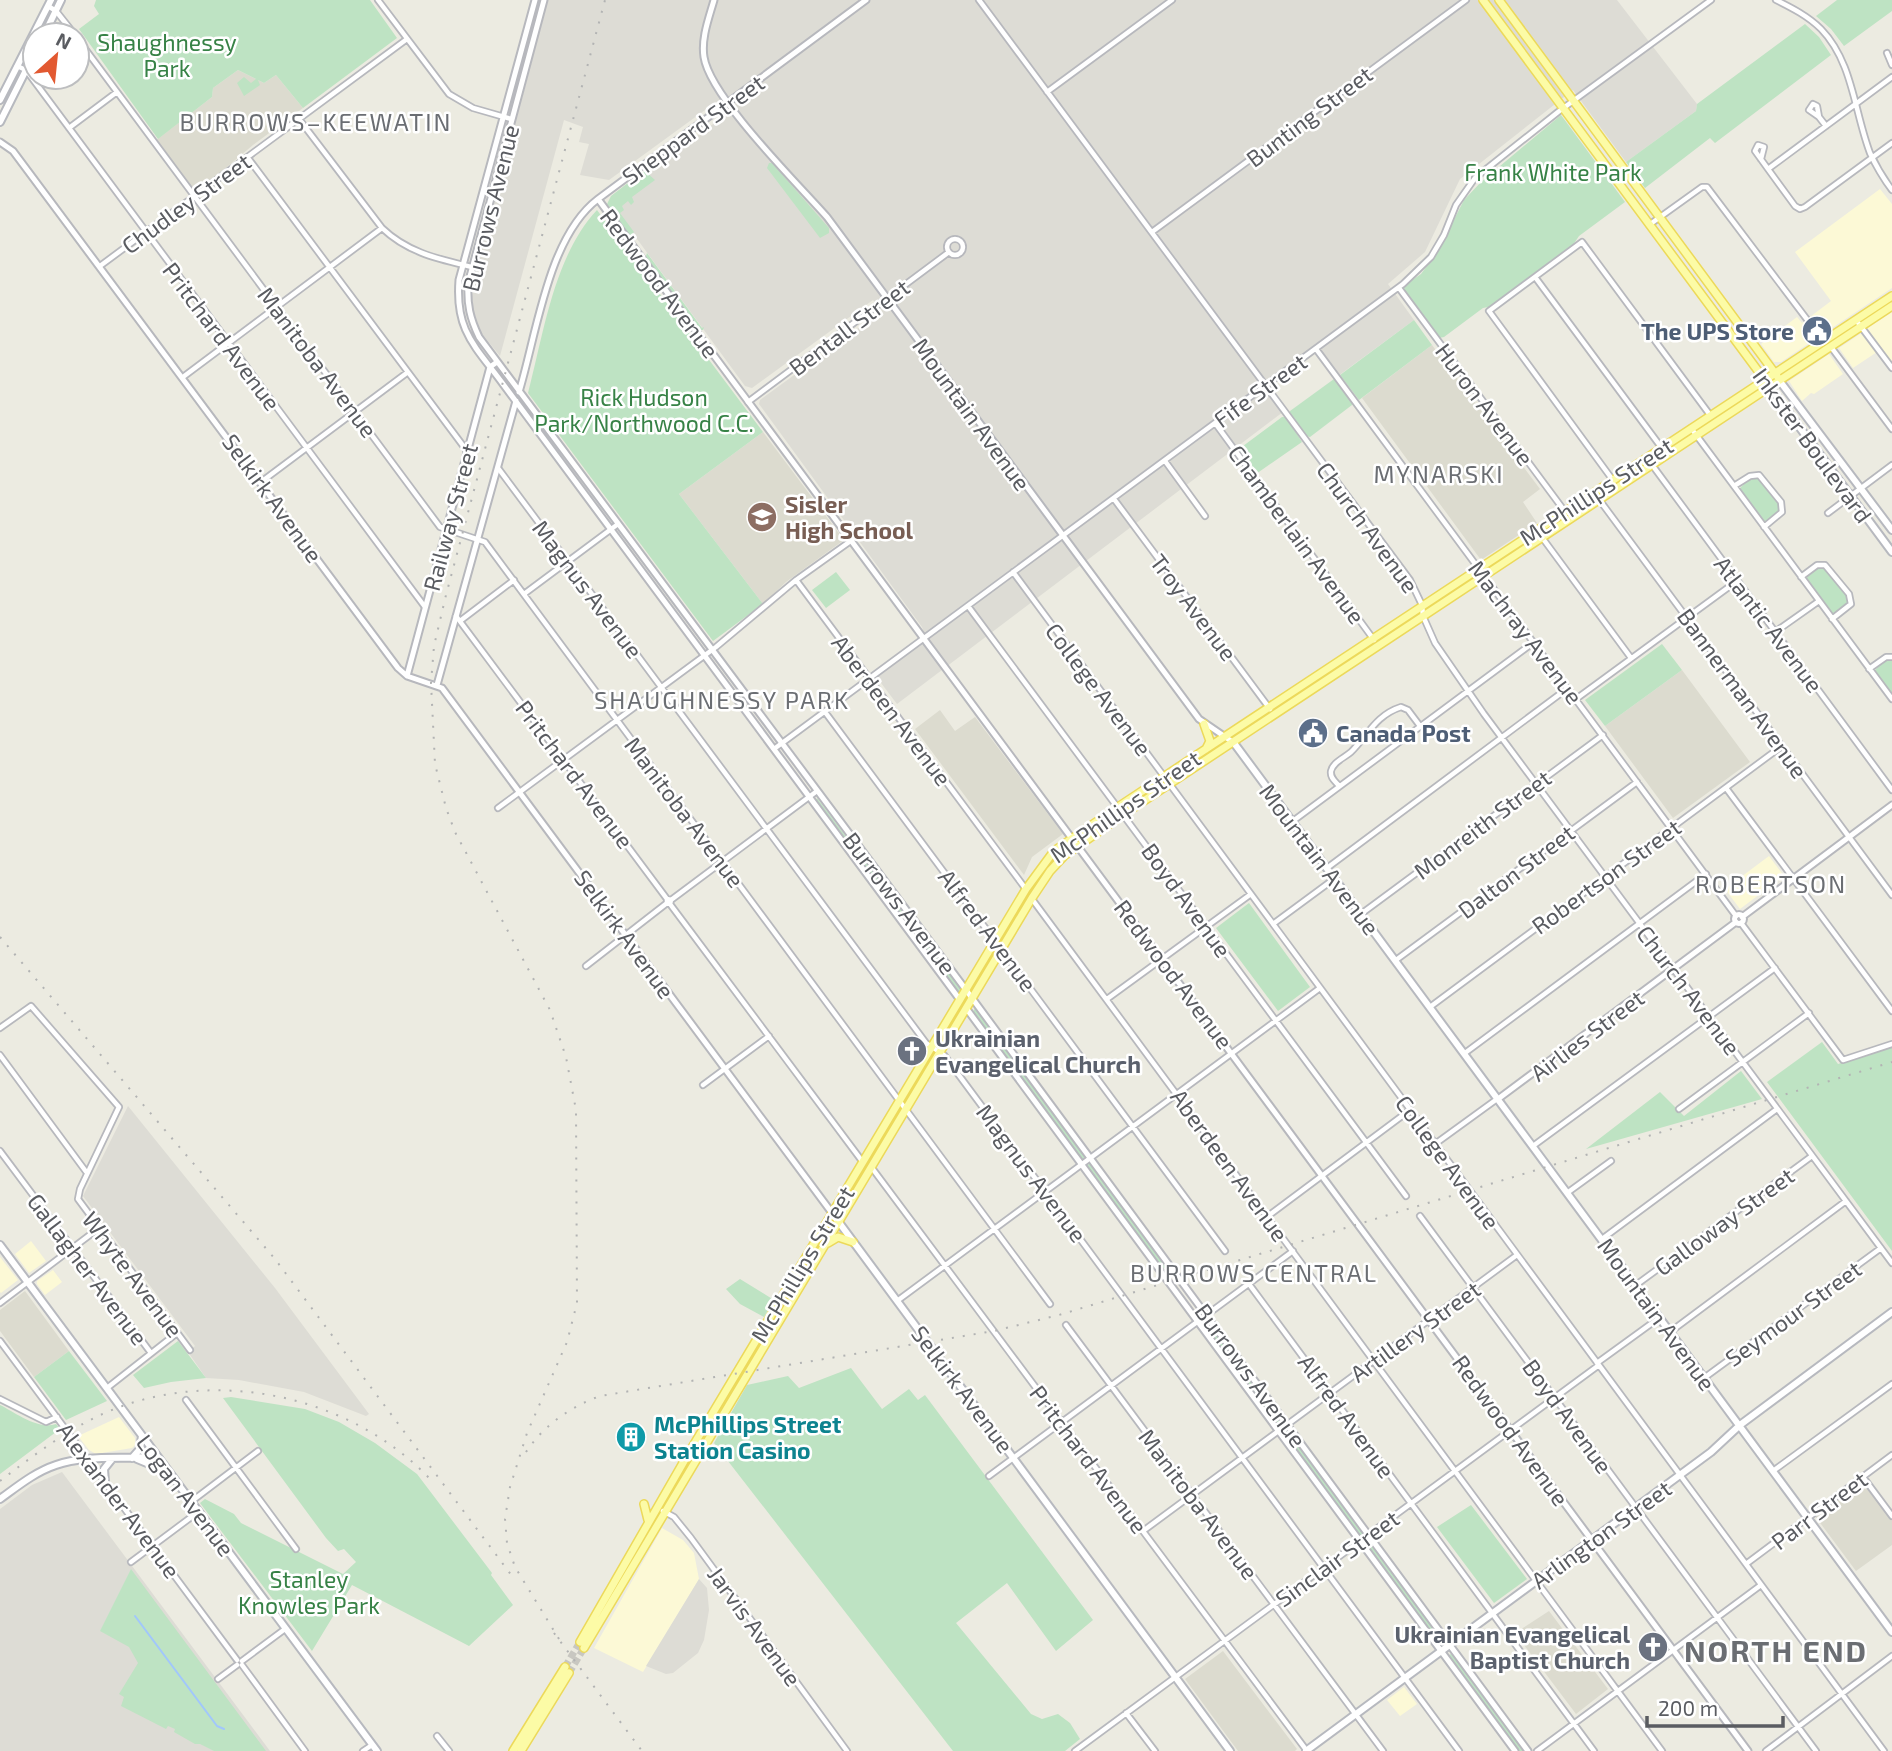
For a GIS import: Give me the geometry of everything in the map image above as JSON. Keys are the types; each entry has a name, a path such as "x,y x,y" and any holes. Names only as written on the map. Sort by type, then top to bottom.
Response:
{"main road":[{"path":"51,21 61,0"},
{"name":"Inkster Boulevard","path":"1483,0 1892,552"},
{"name":"Inkster Boulevard","path":"1499,0 1892,530"},
{"path":"0,100 50,3"},
{"path":"0,122 21,81"},
{"name":"McPhillips Street","path":"1892,296 1774,372 1767,382 1696,436 1649,461 1612,479 1564,511 1536,530 1481,572 1423,616 1124,814 1057,862 1032,898 695,1461 661,1509 649,1523 582,1645 661,1509 687,1457 797,1271 1026,889 1049,856 1118,807 1422,605 1481,572 1542,538 1572,519 1649,461 1661,447 1710,415 1767,382 1779,380 1892,306"},
{"path":"1204,724 1210,741 1205,750"},
{"name":"Mountain Avenue","path":"1234,743 1892,1632"},
{"name":"Selkirk Avenue","path":"832,1213 1230,1751"},
{"path":"824,1245 838,1237 853,1242"},
{"name":"Logan Avenue","path":"0,1245 375,1749"},
{"path":"797,1271 807,1276"},
{"name":"Arlington Street","path":"1306,1751 1711,1452 1740,1425 1892,1312"},
{"path":"721,1400 728,1407"},
{"path":"132,1458 140,1449 142,1436"},
{"path":"0,1499 47,1468 70,1461 149,1457 154,1453"},
{"path":"687,1457 695,1461"},
{"path":"105,1482 104,1469 114,1458"},
{"path":"132,1458 168,1472"},
{"path":"644,1504 649,1523"},
{"path":"513,1751 567,1670 522,1751"}],"street":[{"path":"378,0 454,99 473,108 511,119"},
{"name":"Burrows Avenue","path":"535,0 463,265 457,302 461,321 472,342 1515,1751"},
{"name":"Burrows Avenue","path":"544,0 472,267 467,301 470,318 479,337 1091,1158 1528,1751"},
{"name":"Mountain Avenue","path":"714,0 704,39 704,59 707,70 729,103 768,152 827,217 1204,724 1234,743"},
{"name":"Sheppard Street","path":"437,685 458,618 557,255 576,221 598,199 866,0"},
{"name":"Church Avenue","path":"979,0 1410,580 1435,643 1468,691 1892,1263"},
{"path":"1047,92 1172,0"},
{"name":"Bunting Street","path":"1152,232 1466,0"},
{"name":"Fife Street","path":"774,749 1399,288 1431,257 1457,205 1475,178 1562,109 1711,0"},
{"path":"1776,0 1809,19 1829,37 1839,53 1873,158 1892,190"},
{"path":"1790,7 1794,0"},
{"name":"Manitoba Avenue","path":"50,3 64,21"},
{"name":"Chudley Street","path":"100,266 407,39"},
{"path":"1886,53 1892,65"},
{"name":"Manitoba Avenue","path":"91,57 440,527 485,542 1051,1304"},
{"name":"Pritchard Avenue","path":"17,66 21,68"},
{"path":"1768,169 1892,77"},
{"name":"Pritchard Avenue","path":"41,91 425,607"},
{"path":"69,128 117,92"},
{"path":"1819,117 1826,125"},
{"path":"299,119 382,229 410,250 472,267"},
{"name":"Selkirk Avenue","path":"0,142 13,151 398,668 407,676"},
{"path":"1761,159 1800,209 1892,143"},
{"path":"248,158 467,451"},
{"path":"1649,225 1702,187 1710,189 1892,429"},
{"name":"Redwood Avenue","path":"598,199 1748,1751"},
{"path":"183,377 382,229"},
{"path":"1612,479 1489,312 1582,242 1710,415"},
{"name":"Bentall Street","path":"748,402 949,251"},
{"path":"1535,277 1661,447"},
{"name":"Huron Avenue","path":"1399,288 1572,519"},
{"path":"1856,320 1892,368"},
{"name":"Machray Avenue","path":"1316,349 1843,1060 1892,1044"},
{"path":"490,367 497,362"},
{"name":"Railway Street","path":"407,676 490,367"},
{"path":"261,482 408,372"},
{"name":"Chamberlain Avenue","path":"1215,423 1379,645"},
{"path":"1691,428 1892,699"},
{"path":"1165,461 1205,516"},
{"name":"Atlantic Avenue","path":"1649,461 1892,790"},
{"path":"1828,513 1892,466"},
{"name":"Magnus Avenue","path":"498,468 926,1043 944,1055 1459,1751"},
{"path":"1734,486 1750,476 1759,475 1781,502 1782,512 1764,527"},
{"name":"Bannerman Avenue","path":"1593,492 1892,894"},
{"name":"Troy Avenue","path":"1114,499 1274,715"},
{"path":"524,594 618,524"},
{"path":"1536,530 1631,659"},
{"path":"498,808 712,650 796,580 852,540"},
{"path":"1801,577 1817,565 1825,565 1849,594 1851,604 1832,619"},
{"name":"College Avenue","path":"1013,572 1884,1751"},
{"path":"458,618 514,580"},
{"name":"Aberdeen Avenue","path":"796,580 1662,1751"},
{"path":"1576,699 1737,580"},
{"path":"1775,632 1819,601"},
{"name":"Boyd Avenue","path":"968,606 1406,1196"},
{"name":"Pritchard Avenue","path":"458,618 863,1162"},
{"path":"1293,821 1534,642"},
{"path":"1869,669 1886,657 1892,657"},
{"path":"407,676 437,685"},
{"name":"Selkirk Avenue","path":"437,685 442,688 520,792 832,1213"},
{"path":"1327,868 1568,688"},
{"path":"1339,786 1331,777 1331,769 1351,751 1370,727 1401,707 1408,710 1420,726"},
{"name":"Alfred Avenue","path":"825,712 1225,1251"},
{"name":"Monreith Street","path":"1361,914 1603,735"},
{"name":"Robertson Street","path":"1430,1007 1782,747"},
{"name":"Dalton Street","path":"1396,960 1637,781"},
{"path":"1726,788 1892,1011"},
{"path":"586,967 817,791"},
{"name":"Airlies Street","path":"1435,1144 1674,970 1793,877 1892,805"},
{"path":"1465,1053 1706,874"},
{"path":"1273,924 1335,878"},
{"path":"1107,999 1251,894"},
{"path":"1533,1146 1775,968"},
{"path":"897,1301 1320,988"},
{"path":"0,1028 31,1006 117,1103 120,1110 88,1173 0,1055"},
{"path":"1679,1109 1809,1013"},
{"path":"703,1085 769,1036"},
{"path":"1602,1239 1777,1108"},
{"path":"1267,1216 1410,1110"},
{"name":"Gallagher Avenue","path":"0,1151 151,1353"},
{"name":"Galloway Street","path":"1636,1285 1812,1156"},
{"path":"1567,1193 1611,1161"},
{"name":"Pritchard Avenue","path":"871,1167 1306,1751"},
{"name":"Whyte Avenue","path":"88,1173 78,1200 190,1350"},
{"path":"1670,1332 1846,1201"},
{"name":"Boyd Avenue","path":"1420,1216 1816,1751"},
{"path":"0,1303 99,1228"},
{"name":"Seymour Street","path":"1704,1378 1881,1248"},
{"path":"989,1476 1293,1251"},
{"name":"Artillery Street","path":"1143,1531 1517,1255"},
{"name":"Alfred Avenue","path":"1249,1284 1594,1751"},
{"name":"Sinclair Street","path":"1075,1751 1660,1317"},
{"name":"Manitoba Avenue","path":"1066,1325 1383,1751"},
{"path":"106,1389 177,1333"},
{"name":"Alexander Avenue","path":"0,1340 305,1751"},
{"path":"1773,1471 1892,1384"},
{"path":"0,1399 46,1422 57,1417"},
{"path":"186,1401 296,1549"},
{"path":"191,1502 258,1451"},
{"name":"Parr Street","path":"1746,1564 1892,1455"},
{"path":"1863,1477 1892,1516"},
{"name":"Jarvis Avenue","path":"661,1509 674,1517 691,1538 847,1751"},
{"path":"131,1562 198,1512"},
{"path":"1537,1751 1761,1585"},
{"path":"218,1679 285,1629"},
{"path":"1766,1751 1892,1656"},
{"path":"1126,1713 1155,1751"},
{"path":"437,1735 449,1751"},
{"path":"363,1751 375,1749"}],"shaded area":[{"path":"548,0 1617,0 1697,104 1696,111 1626,162 1573,90 1460,179 1425,252 1388,284 1414,320 1338,376 1315,346 1263,384 1283,412 897,704 875,675 926,638 922,627 759,404 760,400 882,311 873,300 752,388 745,386 611,201 725,115 716,102 609,180 580,175 589,144 579,142 583,127 564,120 500,356 478,329 471,303 474,279"},
{"path":"238,70 264,83 276,75 303,108 253,145 195,194 155,141 212,97 213,88"},
{"path":"1880,189 1892,204 1892,288 1781,362 1774,362 1761,344 1797,317 1802,323 1831,301 1795,252"},
{"path":"1892,312 1892,363 1866,329"},
{"path":"1863,332 1877,352 1853,368 1839,348"},
{"path":"1432,345 1540,489 1523,502 1537,523 1481,560 1362,398"},
{"path":"1829,354 1843,374 1802,401 1789,381"},
{"name":"Sisler High School","path":"763,432 844,540 786,582 763,604 679,494"},
{"path":"1682,670 1750,762 1673,818 1605,726"},
{"path":"940,710 955,731 975,717 1063,834 1032,857 1024,875 915,729"},
{"path":"1769,856 1784,876 1740,909 1725,889"},
{"path":"128,1106 275,1288 369,1414 366,1416 304,1392 239,1380 206,1378 188,1352 195,1346 83,1196"},
{"path":"31,1241 46,1261 29,1273 15,1254"},
{"path":"0,1257 18,1280 1,1293 0,1292"},
{"path":"53,1270 62,1282 45,1295 37,1281"},
{"path":"25,1291 69,1351 34,1377 0,1331 0,1310"},
{"path":"119,1417 135,1438 132,1448 96,1454 89,1450 78,1436"},
{"path":"62,1472 270,1751 0,1751 0,1509 32,1485"},
{"path":"1863,1481 1892,1521 1892,1545 1856,1571 1815,1516"},
{"path":"662,1528 683,1540 694,1553 699,1579 643,1672 594,1648"},
{"path":"699,1579 707,1588 709,1610 704,1640 698,1653 673,1673 666,1674 646,1666"},
{"path":"1549,1611 1608,1689 1576,1714 1515,1633"},
{"path":"1223,1651 1297,1749 1295,1751 1238,1751 1185,1679"},
{"path":"1404,1687 1417,1704 1400,1716 1387,1700"}],"green space":[{"name":"Shaughnessy Park","path":"96,0 370,0 397,38 303,108 276,75 264,83 258,80 260,85 244,96 237,83 244,77 251,83 256,79 238,70 213,88 212,97 158,139 91,46 90,21 99,14 94,6"},
{"path":"1837,0 1892,0 1892,11 1844,46 1816,16"},
{"path":"1805,24 1819,37 1831,55 1715,143 1710,138 1645,188 1626,162 1696,111 1697,104"},
{"name":"Frank White Park","path":"1561,115 1625,202 1493,306 1483,308 1439,338 1402,287 1421,274 1438,251 1464,200 1481,182"},
{"path":"769,163 772,163 829,228 829,233 820,238 767,168"},
{"path":"642,172 655,180 632,197 634,202 631,205 628,201 622,206 624,210 620,213 634,232 630,236 607,204 611,196"},
{"name":"Rick Hudson Park/Northwood C.C.","path":"597,210 763,432 679,494 763,604 713,641 528,393 560,272 570,249"},
{"path":"647,253 702,328 704,327 703,330 699,330 645,259"},
{"path":"1414,320 1432,345 1359,400 1340,375"},
{"path":"1334,379 1353,402 1352,405 1310,437 1306,436 1290,415 1290,411"},
{"path":"1282,417 1286,417 1302,442 1256,474 1239,449"},
{"path":"1750,478 1761,478 1780,504 1778,513 1767,522 1763,521 1740,488"},
{"path":"1817,568 1828,568 1848,596 1847,605 1835,614 1806,578"},
{"path":"836,572 850,590 826,608 812,590"},
{"path":"1662,644 1682,670 1605,726 1585,700"},
{"path":"1892,659 1892,695 1875,670 1885,660"},
{"path":"817,798 960,991 957,991 816,801"},
{"path":"1249,903 1310,987 1278,1011 1216,928"},
{"path":"975,1008 1084,1153 1084,1159 1080,1158 973,1012"},
{"path":"1822,1042 1838,1064 1892,1047 1892,1251 1767,1082"},
{"path":"1741,1071 1762,1099 1586,1149 1660,1092 1684,1116"},
{"path":"1089,1163 1165,1264 1165,1268 1161,1268 1087,1167"},
{"path":"740,1279 774,1300 764,1317 740,1304 726,1289"},
{"path":"1205,1320 1282,1426 1278,1426 1203,1323"},
{"path":"178,1341 206,1378 144,1388 133,1375"},
{"path":"69,1351 107,1401 66,1420 34,1377"},
{"path":"851,1368 882,1409 909,1389 918,1400 925,1395 1093,1620 1056,1651 1007,1583 956,1623 1031,1714 1042,1719 1058,1714 1070,1723 1080,1739 1065,1751 953,1751 714,1443 747,1385 788,1376 799,1388"},
{"name":"Stanley Knowles Park","path":"223,1398 305,1409 339,1422 375,1443 417,1474 513,1605 469,1646 352,1585 312,1651 200,1503 205,1499 234,1514 241,1523 343,1574 356,1562 344,1549 338,1551 326,1538"},
{"path":"0,1405 35,1423 56,1424 60,1429 0,1474"},
{"path":"1285,1431 1289,1431 1363,1536 1359,1536"},
{"path":"1471,1505 1527,1579 1494,1603 1437,1527"},
{"path":"1367,1540 1442,1642 1433,1636 1365,1544"},
{"path":"131,1569 266,1751 214,1751 195,1744 174,1732 175,1729 168,1726 166,1729 121,1706 124,1697 119,1694 138,1663 129,1647 100,1631"},
{"path":"1451,1654 1524,1751 1518,1751 1453,1663 1449,1655"}],"waterway":[{"path":"135,1616 217,1726 224,1729"}],"tunnel":[{"path":"565,1667 580,1642"},
{"path":"569,1673 584,1648"}],"railway":[{"path":"559,1639 515,1567 507,1543 505,1519 510,1487 527,1433 567,1342 577,1303 576,1110 566,1057 550,1010 455,832 446,808 435,764 431,683 434,646 446,595 605,0"},
{"path":"0,937 275,1259 515,1580"},
{"path":"526,1452 558,1418 600,1396 994,1331 1059,1315 1892,1062"},
{"path":"0,1481 65,1434 107,1412 149,1398 192,1391 236,1391 280,1397 322,1409 362,1427 399,1451 431,1480"},
{"path":"554,1633 642,1751"}],"place":[{"name":"The UPS Store","path":"1817,331"},
{"name":"Sisler High School","path":"762,517"},
{"name":"Canada Post","path":"1313,733"},
{"name":"Ukrainian Evangelical Church","path":"912,1051"},
{"name":"McPhillips Street Station Casino","path":"631,1437"},
{"name":"Ukrainian Evangelical Baptist Church","path":"1653,1647"}],"district":[{"name":"BURROWS–KEEWATIN","path":"316,121"},
{"name":"MYNARSKI","path":"1439,473"},
{"name":"SHAUGHNESSY PARK","path":"722,699"},
{"name":"ROBERTSON","path":"1771,883"},
{"name":"BURROWS CENTRAL","path":"1254,1272"},
{"name":"NORTH END","path":"1776,1650"}]}
